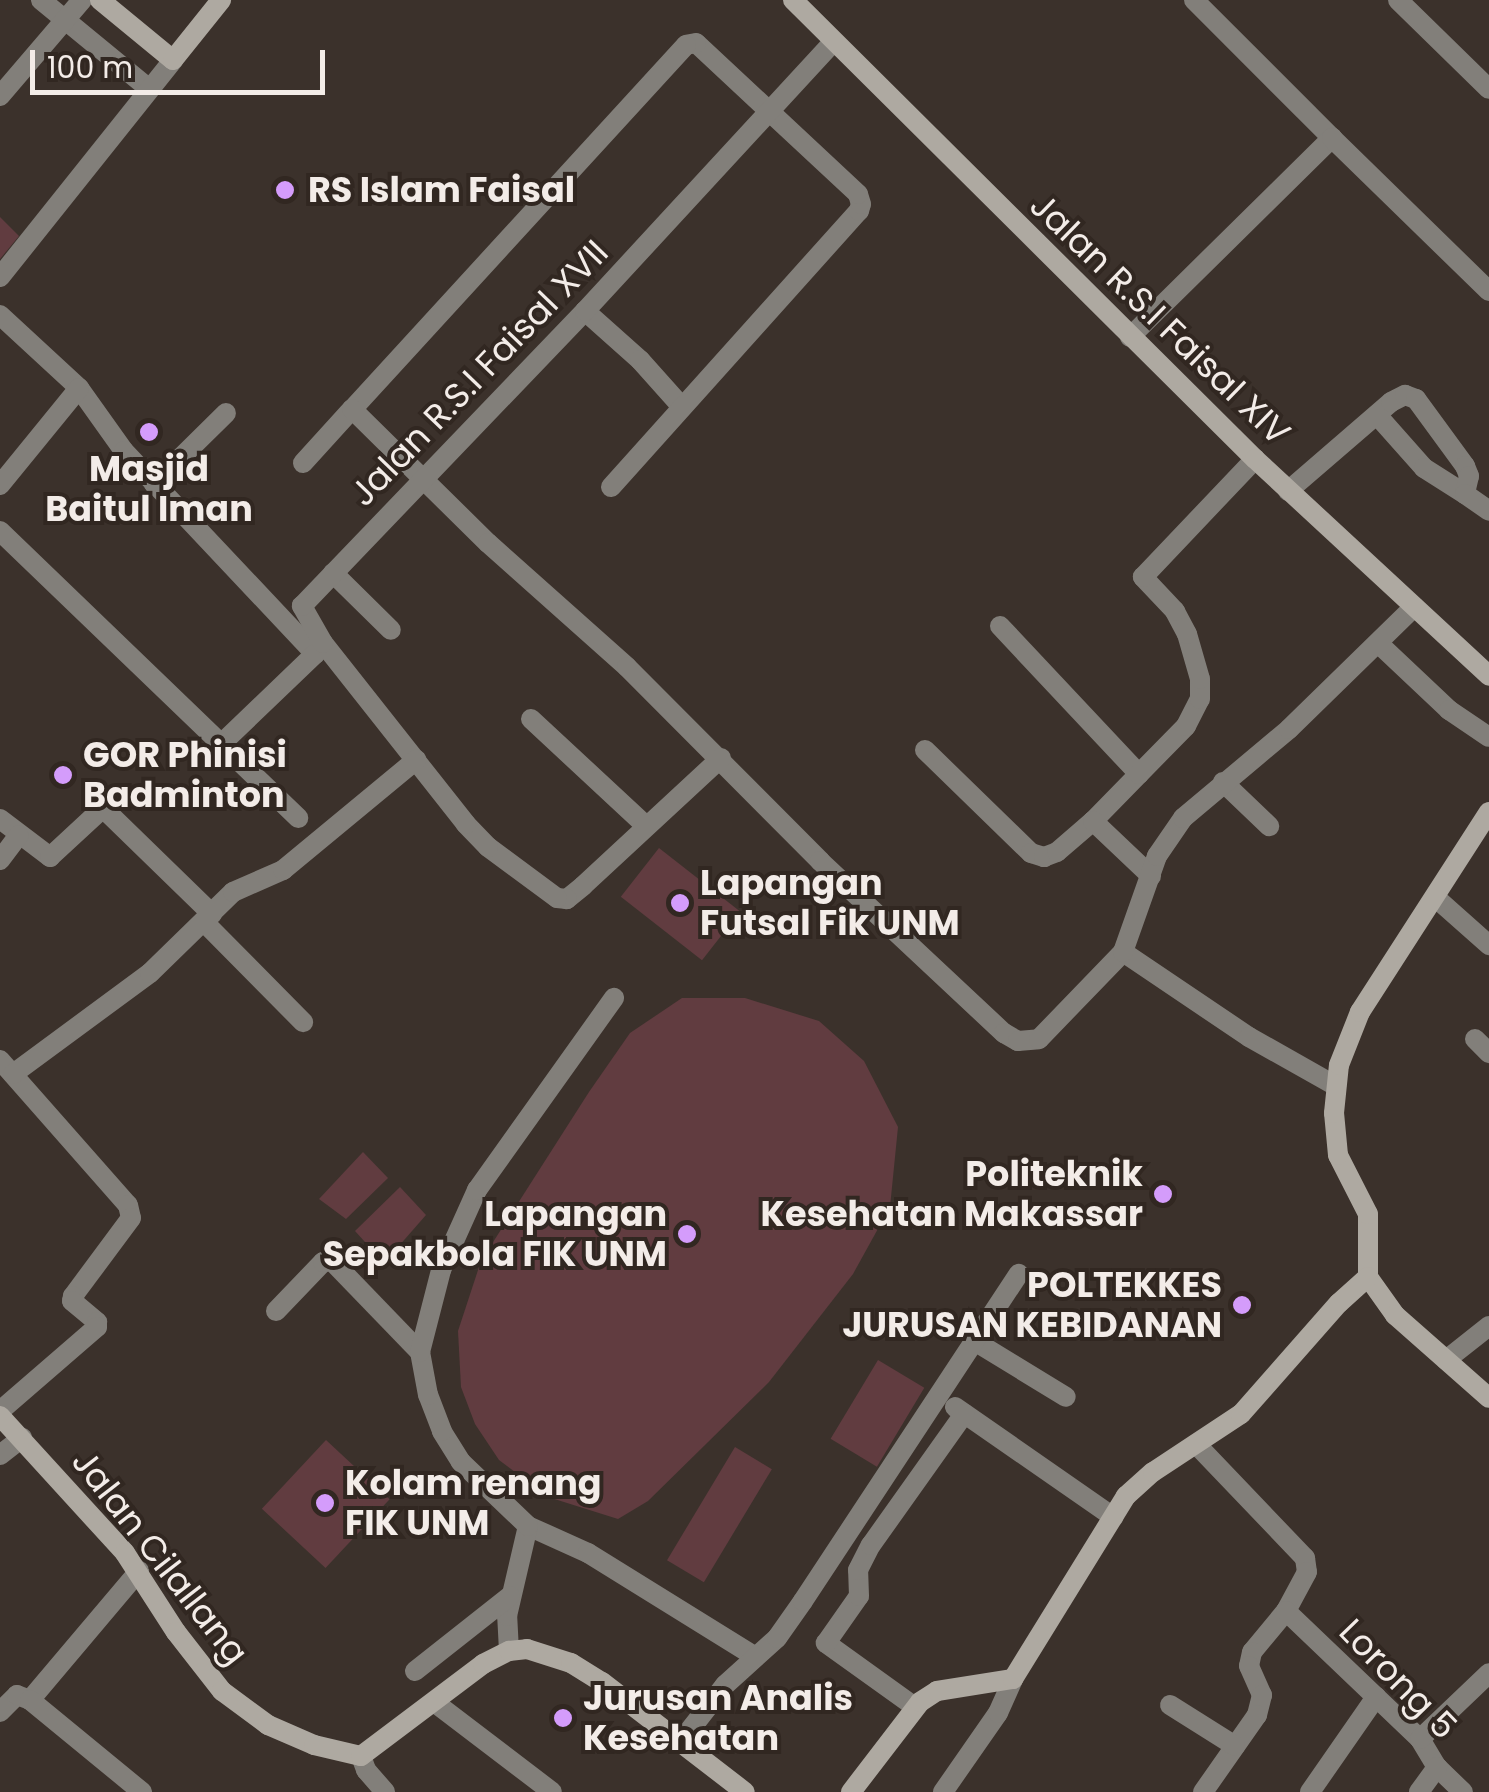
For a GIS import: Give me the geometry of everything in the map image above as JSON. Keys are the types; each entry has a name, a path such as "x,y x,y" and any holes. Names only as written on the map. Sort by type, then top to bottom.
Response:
{"street":[{"path":"42,0 148,88"},
{"path":"0,96 82,0"},
{"path":"100,0 173,60"},
{"path":"0,277 221,0"},
{"name":"Jalan R.S.I Faisal XIV","path":"793,0 1130,338 1489,676"},
{"path":"1194,0 1489,291"},
{"path":"1398,0 1489,90"},
{"name":"Jalan R.S.I Faisal XVII","path":"416,760 302,613 306,601 585,311 832,42"},
{"path":"303,463 686,45 699,44 858,194 859,212 611,487"},
{"path":"1130,338 1332,138"},
{"path":"585,311 640,360 682,406"},
{"path":"0,315 79,388 154,484 315,654 393,750"},
{"path":"0,485 79,388"},
{"path":"1288,490 1405,396 1416,399 1465,466 1468,476 1464,494"},
{"path":"352,409 721,758 893,931 974,1007 1018,1041 1038,1039 1123,952 1165,840 1224,782 1289,729 1414,607"},
{"path":"154,484 226,414"},
{"path":"1377,415 1424,468 1489,512"},
{"path":"925,750 1031,854 1044,857 1058,852 1186,726 1200,699 1200,679 1188,634 1175,611 1143,577 1256,459"},
{"path":"0,531 298,818"},
{"path":"333,572 391,630"},
{"path":"1000,626 1139,774"},
{"path":"1378,643 1449,710 1489,737"},
{"path":"220,745 315,654"},
{"path":"531,720 646,826"},
{"path":"0,1413 97,1328 97,1322 72,1301 131,1218 128,1205 6,1067 150,973 242,885 266,880 283,870 416,760 488,847 557,898 572,896 721,758"},
{"path":"1224,782 1269,826"},
{"path":"0,819 50,857 103,808 303,1022"},
{"path":"1489,812 1360,1012 1347,1038 1336,1086 1338,1155 1368,1214 1368,1277 1395,1315 1489,1398"},
{"path":"1092,821 1151,876"},
{"path":"0,860 19,835"},
{"path":"1436,898 1489,944"},
{"path":"1123,952 1249,1037 1336,1086"},
{"path":"614,998 478,1190 441,1270 420,1352 428,1395 461,1462 528,1526 588,1553 754,1656"},
{"path":"276,1311 323,1262 332,1260 420,1352"},
{"path":"682,1740 804,1602 1019,1274"},
{"path":"943,1792 998,1713 1014,1679 1138,1484 1228,1424 1264,1392 1339,1302 1368,1277"},
{"path":"1446,1360 1489,1326"},
{"path":"976,1342 1066,1397"},
{"path":"938,1396 1114,1517"},
{"name":"Jalan Cilallang","path":"0,1413 138,1572 198,1663 246,1710 314,1746 361,1756"},
{"path":"915,1706 826,1643 860,1596 858,1570 871,1545 964,1414"},
{"path":"0,1455 22,1438"},
{"path":"1196,1444 1305,1558 1305,1578 1286,1611 1252,1652 1249,1666 1262,1695 1261,1705 1203,1792"},
{"path":"509,1652 510,1596 528,1526"},
{"path":"30,1700 138,1572"},
{"path":"415,1670 510,1596"},
{"name":"Lorong 5","path":"1286,1611 1420,1740 1437,1766 1463,1792"},
{"path":"387,1791 366,1770 361,1756 483,1664 509,1652 528,1649 570,1663 682,1740 745,1792"},
{"path":"1420,1740 1489,1672"},
{"path":"850,1792 915,1706 936,1691 1014,1679"},
{"path":"0,1712 17,1695 30,1700 142,1792"},
{"path":"1310,1792 1376,1697"},
{"path":"434,1702 552,1792"},
{"path":"1170,1704 1234,1746"},
{"path":"1419,1792 1437,1766"}],"shaded area":[{"path":"0,217 19,236 0,259"},
{"name":"Lapangan Futsal Fik UNM","path":"659,848 740,911 702,960 621,897"},
{"name":"Lapangan Sepakbola FIK UNM","path":"682,998 745,998 819,1021 864,1061 898,1127 890,1207 853,1274 769,1382 648,1501 618,1519 548,1497 499,1460 475,1424 461,1387 458,1331 481,1261 589,1092 630,1033"},
{"path":"363,1152 388,1178 346,1219 319,1199"},
{"path":"400,1187 426,1215 384,1263 355,1231"},
{"path":"878,1360 924,1388 877,1467 831,1439"},
{"name":"Kolam renang FIK UNM","path":"326,1440 390,1499 326,1568 262,1509"},
{"path":"735,1447 772,1469 704,1582 667,1560"}],"place":[{"name":"RS Islam Faisal","path":"285,190"},
{"name":"Masjid Baitul Iman","path":"149,432"},
{"name":"GOR Phinisi Badminton","path":"63,775"},
{"name":"Lapangan Futsal Fik UNM","path":"680,903"},
{"name":"Politeknik Kesehatan Makassar","path":"1163,1194"},
{"name":"Lapangan Sepakbola FIK UNM","path":"687,1234"},
{"name":"POLTEKKES JURUSAN KEBIDANAN","path":"1242,1305"},
{"name":"Kolam renang FIK UNM","path":"325,1503"},
{"name":"Jurusan Analis Kesehatan","path":"563,1718"}]}
